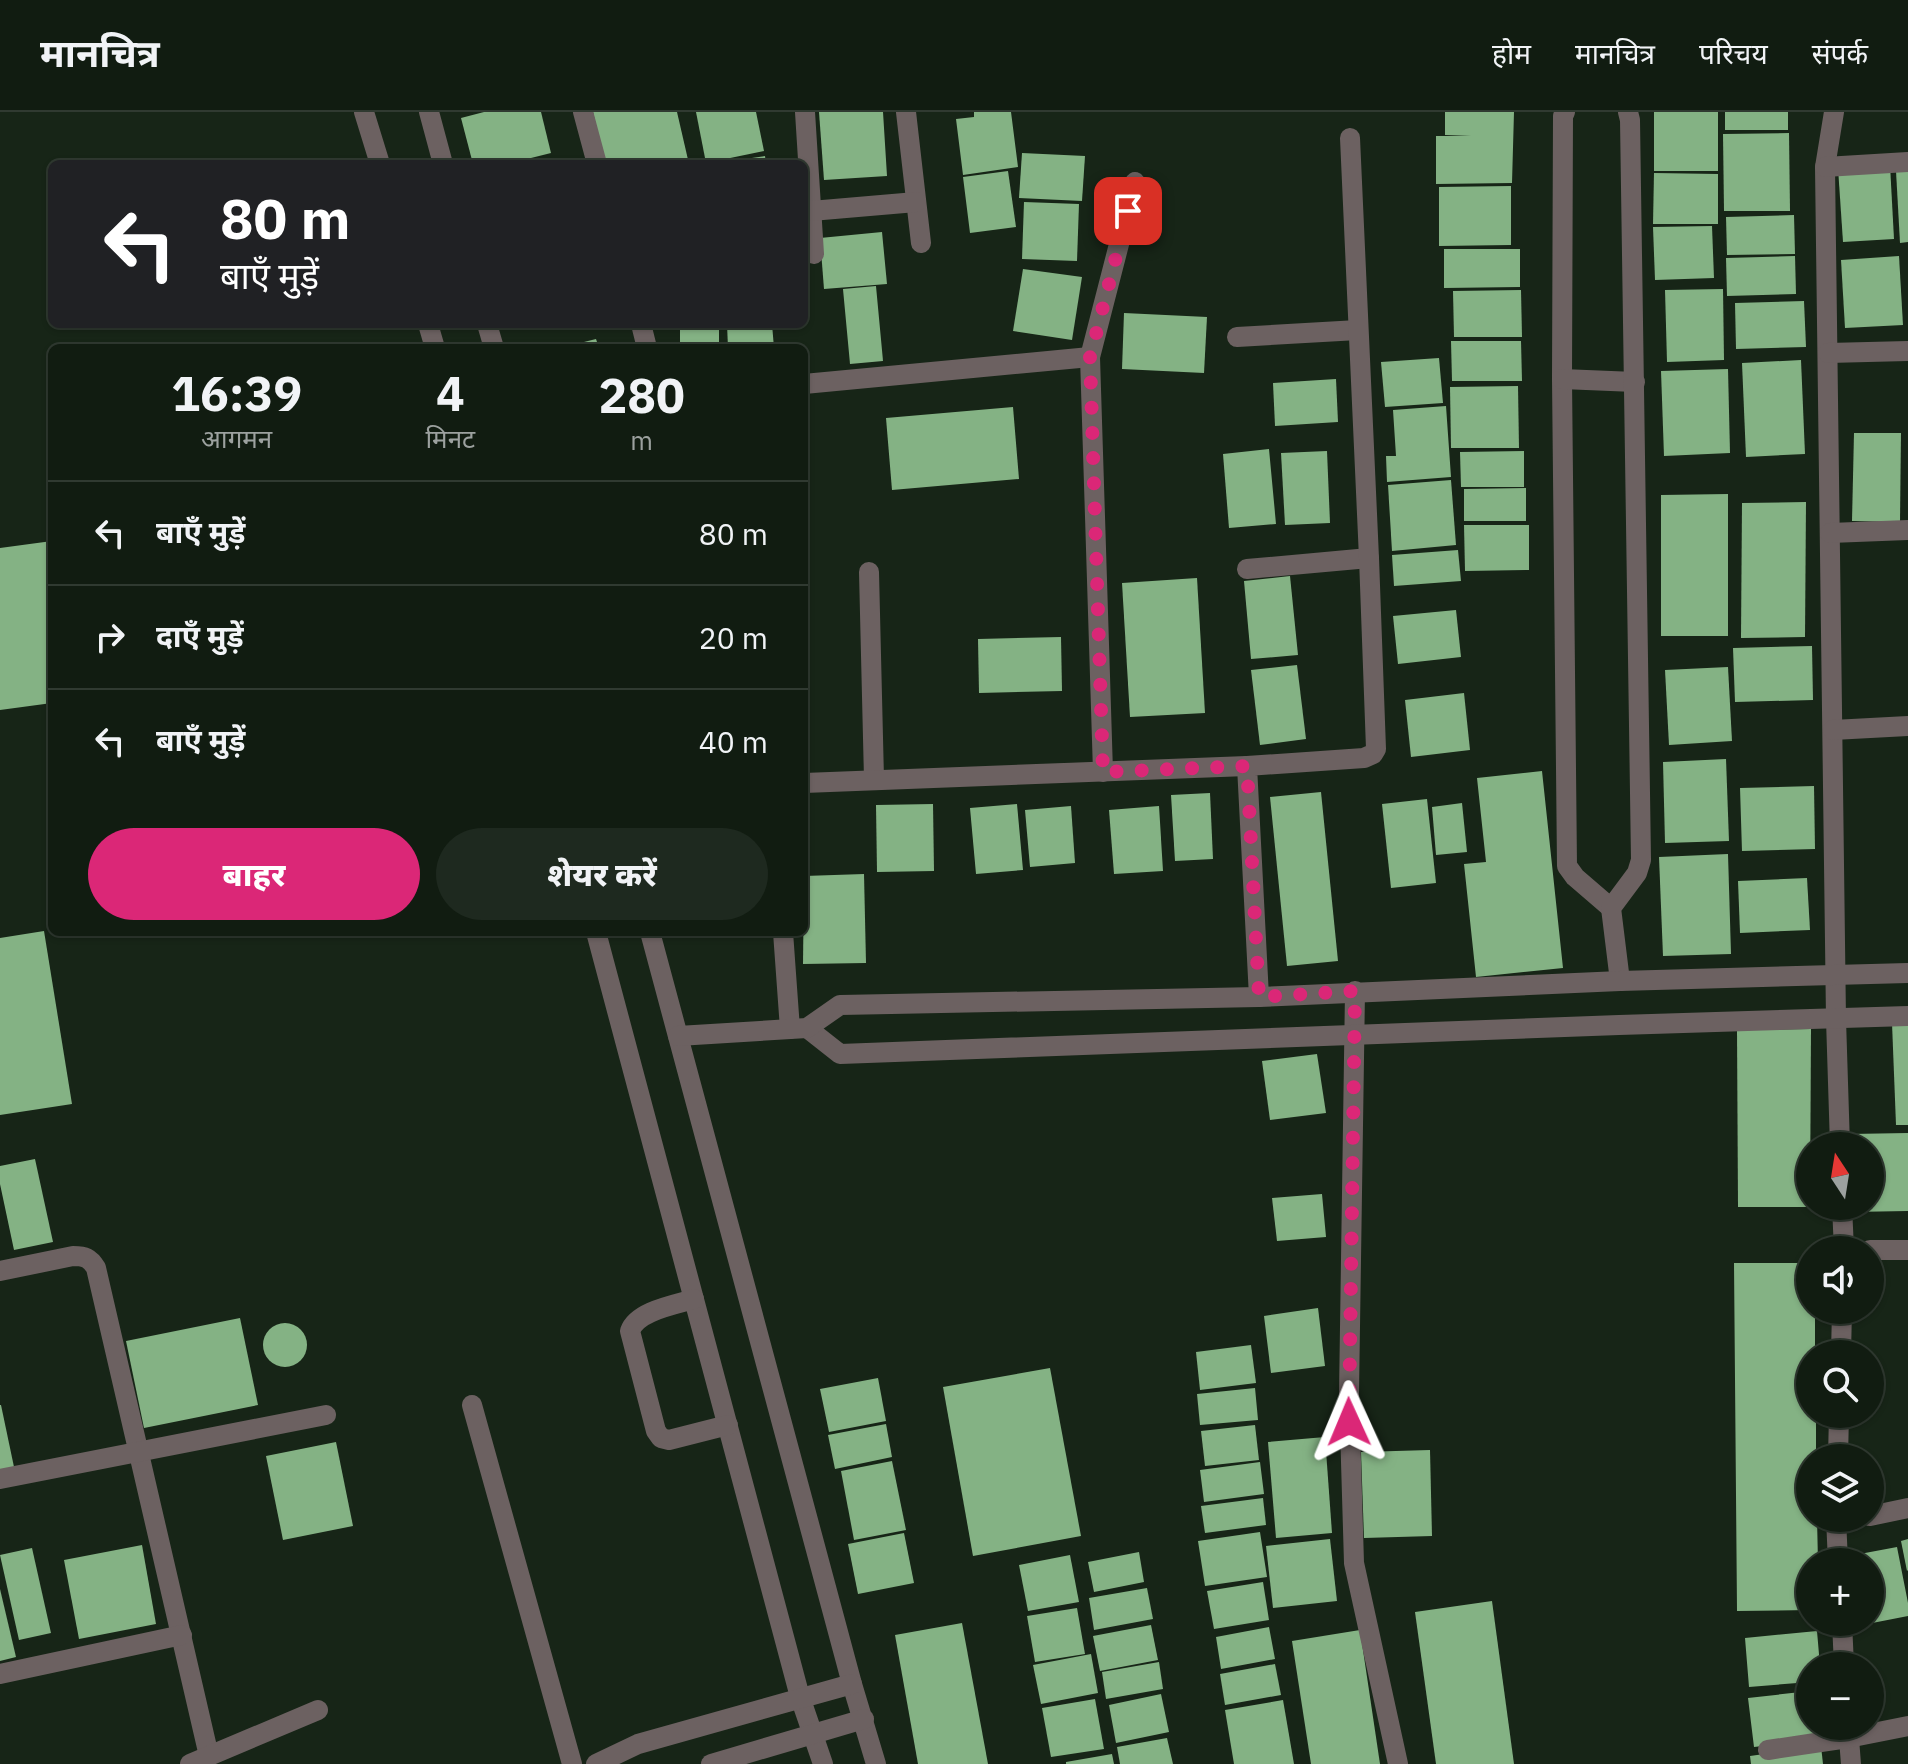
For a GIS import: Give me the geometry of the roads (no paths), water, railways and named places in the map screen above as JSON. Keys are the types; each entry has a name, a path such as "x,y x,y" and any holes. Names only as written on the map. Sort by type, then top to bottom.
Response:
{"street":[{"path":"364,112 379,160"},
{"path":"429,112 442,160"},
{"path":"583,112 596,160"},
{"path":"805,112 808,160"},
{"path":"906,112 921,243"},
{"path":"1565,112 1562,379 1567,866 1575,877 1611,908 1620,981"},
{"path":"1611,908 1637,873 1641,860 1628,112"},
{"path":"1834,112 1825,167 1840,1132"},
{"path":"808,783 1247,766 1364,758 1373,754 1376,741 1350,138"},
{"path":"808,162 814,254"},
{"path":"1825,167 1908,162"},
{"path":"1103,772 1090,357 1135,182"},
{"path":"811,211 916,202"},
{"path":"1237,337 1358,330"},
{"path":"1828,353 1908,351"},
{"path":"808,384 1090,357"},
{"path":"1562,379 1635,382"},
{"path":"1830,533 1908,530"},
{"path":"1247,569 1369,558"},
{"path":"869,572 874,779"},
{"path":"1833,730 1908,726"},
{"path":"1247,766 1259,997"},
{"path":"597,936 800,1697 823,1764"},
{"path":"651,936 876,1764"},
{"path":"784,936 799,1029 840,1054 1908,1016"},
{"path":"678,1036 799,1029 840,1005 1259,997 1620,981 1908,973"},
{"path":"1355,991 1349,1394 1354,1563 1398,1764"},
{"path":"1884,1250 1908,1250"},
{"path":"0,1271 73,1256 91,1260 96,1268 209,1756"},
{"path":"694,1299 641,1316 633,1322 630,1331 656,1431 661,1438 669,1440 728,1425"},
{"path":"472,1405 572,1764"},
{"path":"0,1479 326,1415"},
{"path":"1884,1513 1908,1508"},
{"path":"0,1674 182,1635"},
{"path":"596,1764 638,1744 852,1684"},
{"path":"190,1764 318,1710"},
{"path":"711,1764 864,1719"},
{"path":"1884,1728 1908,1726"},
{"path":"1768,1750 1812,1740"},
{"path":"1849,1740 1851,1764"}]}
